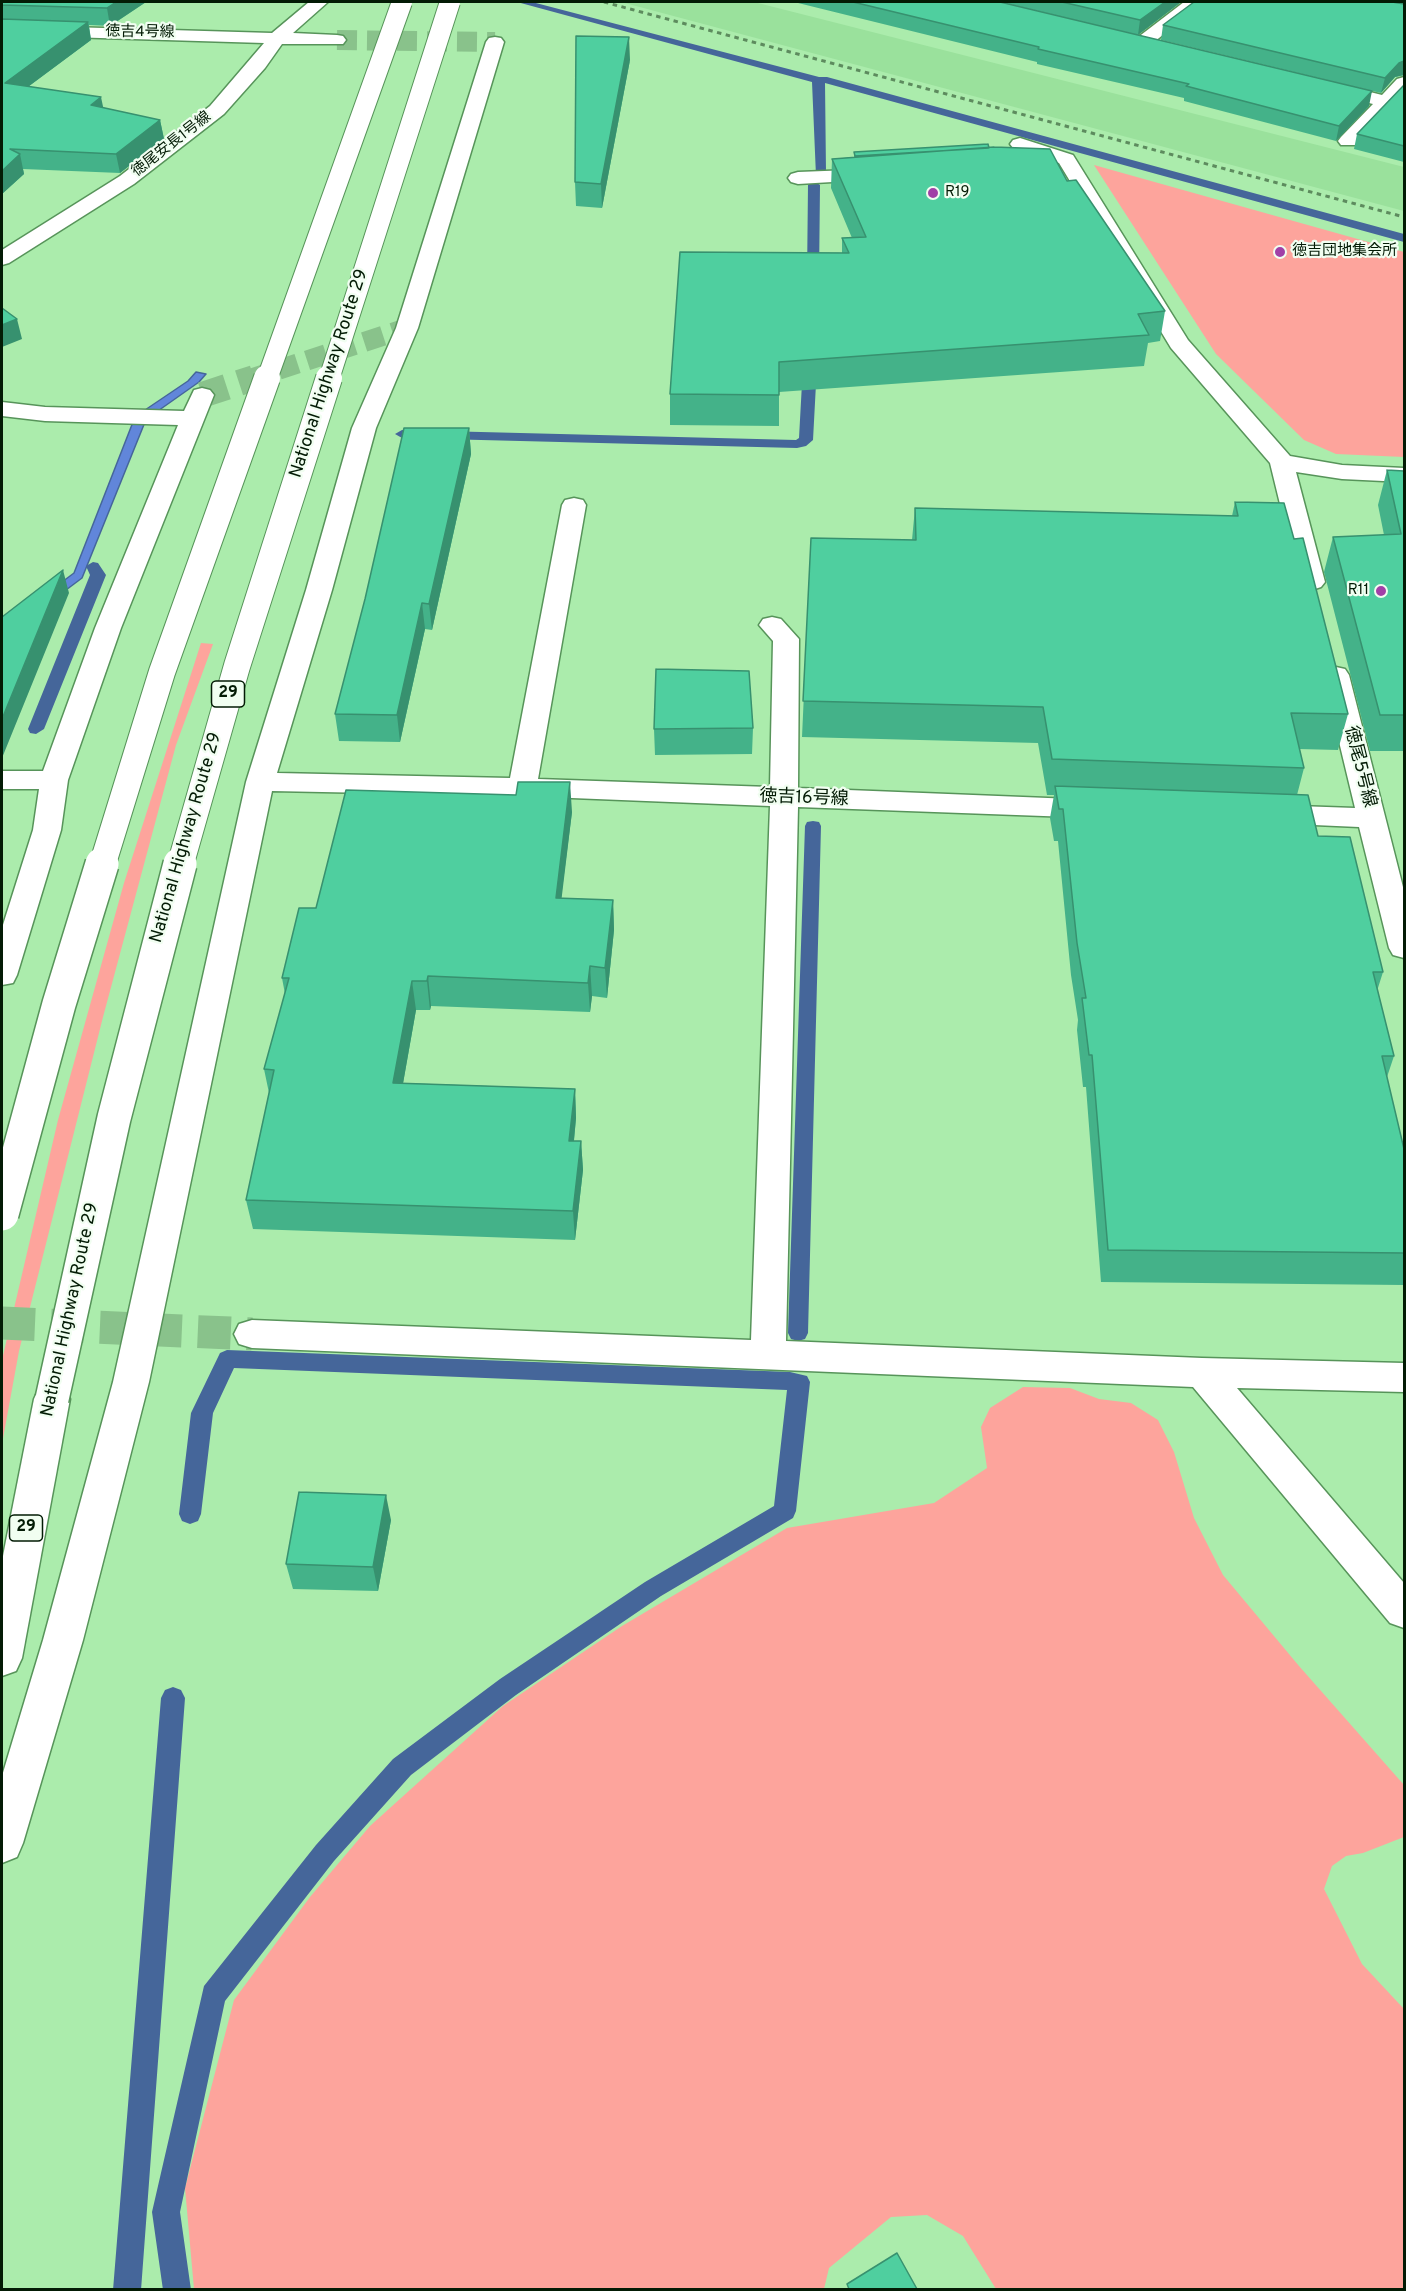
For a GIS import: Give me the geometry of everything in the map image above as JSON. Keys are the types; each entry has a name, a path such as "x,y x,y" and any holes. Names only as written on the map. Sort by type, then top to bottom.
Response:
{"main road":[{"name":"徳尾安長1号線","path":"2,259 127,180 216,110 258,64 278,37 319,2"},
{"path":"2,1214 59,1004 162,672 402,2"},
{"name":"National Highway Route 29","path":"2,1658 52,1399 108,1141 194,812 237,666 450,2"},
{"path":"1143,42 1196,2"},
{"name":"徳吉4号線","path":"2,30 337,40"},
{"path":"1120,37 1166,48"},
{"path":"2,1843 63,1640 132,1382 260,782 319,590 364,428 407,328 495,42"},
{"path":"1305,82 1386,102"},
{"path":"1348,141 1404,83"},
{"path":"1020,144 1066,159 1179,343 1282,462 1320,611"},
{"path":"1021,166 1069,163"},
{"path":"798,178 829,179 901,174"},
{"path":"2,409 45,414 198,406 108,628 54,780 47,830 2,975"},
{"path":"1282,462 1342,472 1404,476"},
{"path":"522,787 574,505"},
{"path":"768,1355 784,798 786,639 772,625"},
{"name":"徳尾5号線","path":"1329,646 1404,948"},
{"path":"2,780 54,780"},
{"name":"徳吉16号線","path":"260,782 522,787 1125,810"},
{"path":"1243,813 1372,818"},
{"path":"252,1334 1202,1372 1404,1377"},
{"path":"1202,1372 1404,1611"}],"shaded area":[{"path":"621,2 754,2 1404,167 1404,211"},
{"path":"1094,165 1404,252 1404,457 1336,454 1304,440 1216,354"},
{"path":"201,643 213,644 176,745 103,1017 19,1351 2,1444 2,1360 58,1120 124,883"},
{"path":"1023,1387 1070,1388 1099,1399 1131,1403 1158,1420 1174,1452 1194,1518 1223,1575 1299,1666 1404,1785 1404,1837 1363,1853 1346,1856 1332,1866 1324,1889 1362,1964 1404,2009 1404,2289 996,2289 963,2236 927,2215 891,2217 829,2268 824,2289 194,2289 185,2188 234,2000 310,1897 370,1826 503,1706 622,1626 787,1528 934,1503 987,1468 981,1427 990,1408"}],"water":[{"path":"196,372 206,374 199,382 155,413 145,410 188,381"},
{"path":"133,422 145,422 82,578 2,638 2,627 74,573"}],"building":[{"path":"2,2 116,2 107,8 2,5"},
{"path":"853,2 1000,2 1372,91 1339,126 1186,86 1189,84"},
{"path":"1062,2 1165,2 1140,20"},
{"path":"1194,2 1392,2 1404,4 1404,61 1399,63 1385,78 1163,25"},
{"path":"2,19 88,22 5,83 101,97 91,105 160,120 116,154 10,149 20,154 2,171"},
{"path":"576,36 629,37 601,184 575,182"},
{"path":"1404,85 1404,146 1357,134"},
{"path":"988,144 989,148 855,156 854,152"},
{"path":"994,147 1050,149 1067,181 1076,180 1165,311 1138,314 1149,335 779,362 779,395 670,394 680,252 849,253 842,238 866,237 832,159"},
{"path":"2,308 17,319 2,325"},
{"path":"404,428 469,428 429,604 422,603 397,715 335,714 365,599"},
{"path":"1387,470 1404,471 1404,715 1380,715 1333,537 1401,534"},
{"path":"1235,502 1284,503 1294,539 1303,538 1348,714 1291,713 1304,768 1052,759 1043,707 803,701 811,538 916,540 915,508 1238,516"},
{"path":"63,570 2,719 2,617"},
{"path":"656,669 749,671 753,728 654,729"},
{"path":"518,782 570,782 556,898 613,900 605,968 590,966 588,983 428,976 427,981 412,981 393,1083 575,1089 569,1141 581,1141 573,1211 246,1200 274,1070 264,1069 289,978 282,978 299,908 316,908 346,790 516,795"},
{"path":"1055,786 1308,795 1318,836 1350,837 1383,972 1373,972 1394,1056 1382,1056 1404,1149 1404,1253 1108,1250 1092,1055 1089,1055 1082,998 1086,998 1077,943 1063,809 1059,809"},
{"path":"299,1492 386,1495 373,1567 286,1564"},
{"path":"897,2253 917,2289 849,2289 847,2284"}],"waterway":[{"path":"522,2 821,81 823,79 1404,238"},
{"path":"818,81 820,173"},
{"path":"813,279 814,185"},
{"path":"801,443 806,440 810,365"},
{"path":"402,434 797,444"},
{"path":"36,729 98,575 93,566"},
{"path":"798,1333 813,826"},
{"path":"190,1514 202,1413 227,1359 790,1381"},
{"path":"177,2290 166,2212 213,1995 325,1853 402,1767 508,1687 653,1589 785,1511 799,1382"},
{"path":"127,2290 173,1698"}],"tunnel":[{"path":"337,40 495,42"},
{"path":"250,379 407,328"},
{"path":"202,395 254,378"},
{"path":"2,1323 252,1334"}],"railway":[{"path":"604,2 1404,217"}],"place":[{"name":"R19","path":"933,193"},
{"name":"徳吉団地集会所","path":"1280,252"},
{"name":"R11","path":"1381,591"}]}
